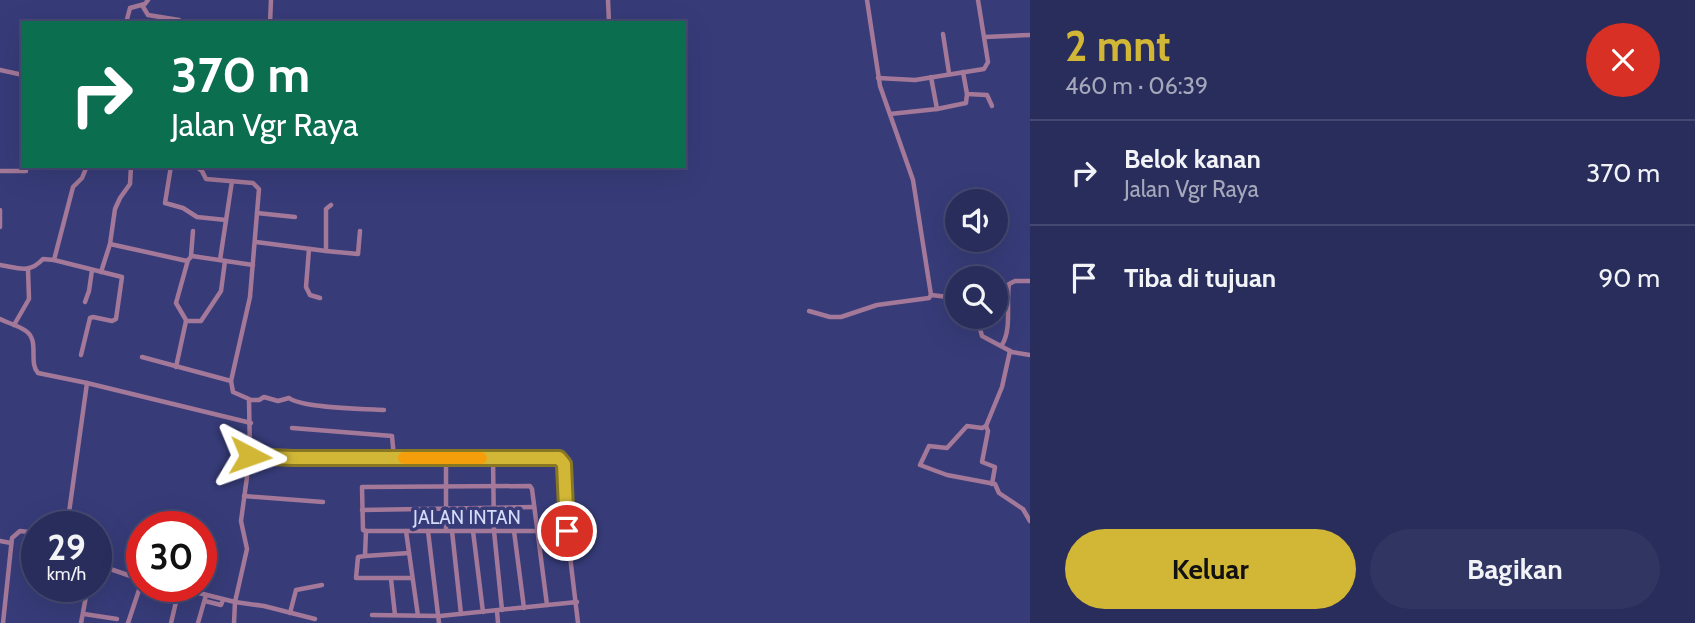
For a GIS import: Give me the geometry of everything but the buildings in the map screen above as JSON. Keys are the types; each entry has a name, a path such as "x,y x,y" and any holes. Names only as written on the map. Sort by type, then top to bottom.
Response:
{"street":[{"path":"127,21 130,8 145,4 148,0"},
{"path":"270,21 271,0"},
{"path":"608,0 609,21"},
{"path":"867,0 878,78 913,180 931,295"},
{"path":"878,78 910,81 984,69 987,65 985,37 978,0"},
{"path":"142,5 148,15 180,21"},
{"path":"943,34 948,73"},
{"path":"985,37 1030,36"},
{"path":"0,70 21,75"},
{"path":"890,114 966,103 963,72"},
{"path":"930,77 937,109"},
{"path":"967,94 988,95 992,106"},
{"path":"54,260 73,187 82,178 86,168"},
{"path":"100,272 110,244 115,209 130,184 131,168"},
{"path":"171,168 165,203 183,208 197,217 226,220"},
{"path":"198,168 206,179 253,183 258,186 250,297 231,382 233,392 250,400 264,397 278,401 290,398 295,402 337,408 384,410"},
{"path":"0,171 26,171"},
{"path":"187,320 201,321 221,291 232,181"},
{"path":"326,251 326,209 331,205"},
{"path":"0,210 0,227"},
{"path":"257,213 295,217"},
{"path":"176,367 187,320 176,303 190,258 193,231"},
{"path":"256,242 358,254 360,231"},
{"path":"110,244 190,258 253,265"},
{"path":"309,249 306,287 310,295 320,298"},
{"path":"0,265 28,269 37,267 43,260 54,260 122,277 116,319 112,321 90,318 81,355"},
{"path":"14,326 29,299 28,269"},
{"path":"85,302 92,270"},
{"path":"1008,294 1010,282 1030,281"},
{"path":"809,311 841,317 877,305 929,298 931,295 945,297"},
{"path":"0,318 26,331 30,336 33,342 33,365 38,373 251,423"},
{"path":"980,329 982,336 1010,351 1030,355"},
{"path":"1002,345 1007,329"},
{"path":"992,484 995,467 982,462 988,431 986,426 1002,387 1010,351"},
{"path":"142,357 231,382"},
{"path":"69,511 87,383"},
{"path":"234,623 235,603 246,555 241,527 250,456 250,400"},
{"path":"986,426 967,426 947,448 929,446 919,463 947,475 995,484 999,493 1023,509 1030,521"},
{"path":"292,428 392,436 394,458"},
{"path":"250,456 559,458 562,460 578,623"},
{"path":"446,458 446,510 461,614"},
{"path":"494,458 494,531 500,611 498,623"},
{"path":"365,556 362,487 523,484 532,489 547,605"},
{"path":"244,496 323,502"},
{"path":"362,510 534,507"},
{"name":"JALAN INTAN","path":"366,531 567,531"},
{"path":"406,531 418,616"},
{"path":"428,531 439,623"},
{"path":"473,531 483,612"},
{"path":"514,531 524,608"},
{"path":"2,619 11,542 16,533 21,533"},
{"path":"0,541 11,542"},
{"path":"409,553 358,557 355,578 412,578"},
{"path":"391,579 395,615"},
{"path":"290,613 296,590 322,585"},
{"path":"217,599 264,606 315,619"},
{"path":"81,623 86,602"},
{"path":"128,623 135,602"},
{"path":"198,623 205,602"},
{"path":"372,615 440,616 577,602"},
{"path":"171,623 176,603"},
{"path":"84,614 117,619"}],"slow traffic":[{"path":"404,458 481,458"}],"route":[{"path":"250,456 559,458 564,464 567,531"}]}
